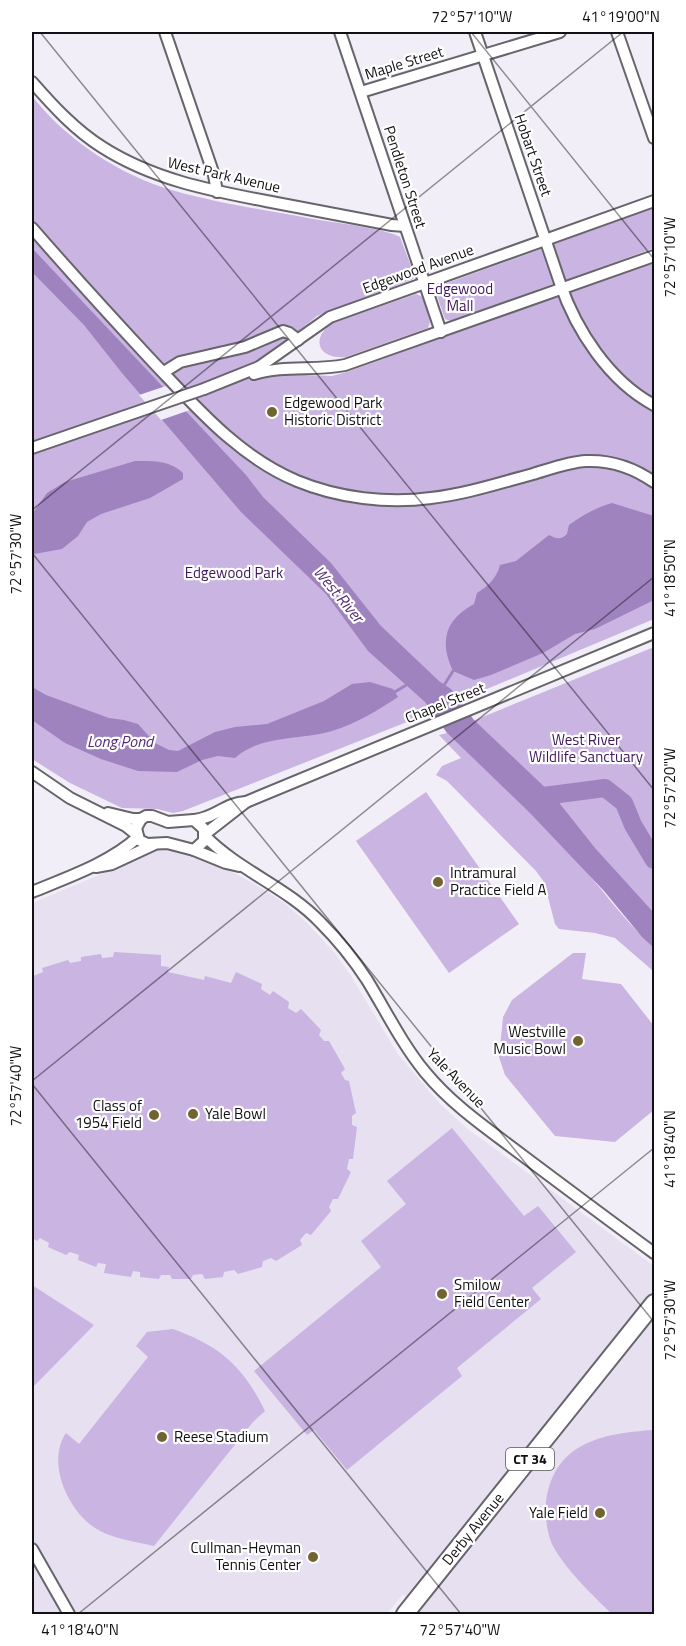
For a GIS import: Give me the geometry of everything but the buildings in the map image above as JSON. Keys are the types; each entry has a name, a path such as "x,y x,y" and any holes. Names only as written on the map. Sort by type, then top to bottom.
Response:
{"highway":[{"name":"Derby Avenue","path":"405,1614 654,1304"}],"street":[{"path":"165,32 214,175 217,192"},
{"name":"Pendleton Street","path":"340,32 441,332"},
{"name":"Hobart Street","path":"475,32 561,289 578,325 596,352 621,380 654,405"},
{"name":"Maple Street","path":"361,92 560,32"},
{"path":"617,32 654,138"},
{"name":"West Park Avenue","path":"32,82 76,129 133,165 167,179 217,192 405,226"},
{"name":"Edgewood Avenue","path":"32,448 259,368 330,317 654,201"},
{"path":"32,228 213,424 255,457 297,481 341,494 404,500 433,498 584,461 625,467 654,482"},
{"name":"Edgewood Avenue","path":"204,389 271,370 345,365 654,256"},
{"path":"164,372 180,362 245,347 283,331 290,333 298,340"},
{"name":"Chapel Street","path":"195,850 200,846 205,835 246,802 654,633"},
{"path":"32,772 90,808 126,826 142,842 153,845"},
{"name":"Chapel Street","path":"194,820 204,819 233,802 246,802"},
{"path":"90,808 134,819 152,816 168,822 194,820"},
{"path":"137,836 136,828 141,819"},
{"name":"Yale Avenue","path":"194,820 202,825 205,835 245,868 279,888 306,908 335,938 367,980 406,1046 425,1072 454,1103 654,1253"},
{"path":"32,892 84,870 128,845 137,836"},
{"name":"Yale Avenue","path":"153,845 167,843 195,850 245,868"},
{"path":"84,870 112,864 153,845"},
{"path":"32,1549 69,1614"}],"shaded area":[{"path":"164,848 172,848 229,870 283,902 306,922 334,952 398,1054 442,1106 468,1129 654,1266 654,1614 420,1614 403,1594 387,1614 32,1614 32,903"}],"green space":[{"name":"Edgewood Park","path":"32,96 74,138 107,162 143,180 200,198 373,229 400,237 414,274 413,279 317,316 271,354 278,374 332,376 347,372 654,262 654,619 432,712 183,811 173,813 157,809 122,808 70,783 32,759"},
{"path":"654,208 654,248 566,280 553,244"},
{"name":"Edgewood Mall","path":"541,249 553,284 451,321 445,319 436,293 439,286"},
{"name":"Edgewood Mall","path":"416,294 423,297 430,322 428,328 346,357 329,355 320,347 321,335 333,323"},
{"name":"West River Wildlife Sanctuary","path":"654,647 654,919 463,725"},
{"path":"447,733 569,852 632,926 654,948 654,971 615,938 559,929 555,924 544,882 536,871 447,781 436,775 442,766 461,758 439,735"},
{"name":"Intramural Practice Field A","path":"426,792 519,924 449,973 356,841"},
{"name":"Yale Bowl","path":"114,952 161,955 161,966 169,967 168,972 204,980 205,976 231,983 236,972 262,984 261,989 270,995 273,991 289,1002 288,1008 296,1013 301,1009 321,1030 319,1035 324,1041 329,1041 345,1069 341,1073 345,1080 349,1081 356,1113 352,1116 352,1125 357,1127 353,1159 349,1159 347,1169 351,1172 338,1199 333,1199 329,1207 331,1211 311,1235 306,1233 300,1240 302,1245 276,1261 271,1258 263,1261 262,1267 238,1274 234,1270 224,1272 223,1277 205,1279 202,1274 193,1275 191,1279 172,1279 170,1275 161,1275 159,1279 140,1277 140,1272 133,1271 131,1277 104,1273 106,1264 98,1263 96,1267 78,1260 79,1255 70,1252 66,1255 48,1247 49,1243 40,1238 37,1241 32,1238 32,975 43,972 42,968 68,960 70,963 81,961 81,957 101,954 102,958 113,957"},
{"name":"Westville Music Bowl","path":"573,953 586,953 582,979 621,984 654,1026 654,1110 615,1142 555,1136 505,1075 499,1057 503,1017 512,1000"},
{"name":"Smilow Field Center","path":"452,1128 524,1216 538,1206 576,1252 532,1288 541,1299 457,1368 462,1376 347,1470 314,1430 307,1435 254,1371 381,1267 361,1241 406,1204 387,1181"},
{"path":"32,1285 94,1325 32,1388"},
{"name":"Reese Stadium","path":"173,1329 204,1343 228,1360 248,1382 265,1411 253,1422 154,1546 109,1535 85,1520 76,1510 63,1485 58,1458 60,1445 66,1433 79,1444 148,1357 136,1346 147,1332"},
{"name":"Yale Field","path":"654,1430 654,1614 612,1614 571,1572 552,1544 546,1520 547,1495 553,1477 562,1462 587,1443 603,1437"}],"water":[{"name":"West River","path":"32,248 246,475 263,497 331,563 381,626 439,681 451,689 474,720 553,795 595,848 654,913 654,948 530,813 447,733 425,702 368,651 326,594 241,512 84,325 32,272"},
{"path":"135,461 160,462 172,466 183,473 183,479 150,498 101,514 87,522 78,536 62,549 34,554 32,552 32,514 47,493 65,482"},
{"path":"612,503 654,516 654,600 595,629 575,634 543,653 491,675 474,680 453,671 446,650 447,632 457,617 474,604 477,593 491,582 500,565 516,561 549,535 557,538 563,537 567,534 569,525 574,521"},
{"name":"Long Pond","path":"370,682 393,689 398,697 350,725 320,734 256,745 235,758 218,756 202,760 177,772 138,771 101,759 65,743 32,720 32,687 46,695 109,718 138,724 155,743 169,750 178,751 215,732 235,727 267,724 324,701 352,684"}],"pier":[{"path":"166,386 190,410 161,420 139,395"}],"waterway":[{"path":"443,687 453,671"},
{"path":"393,693 408,684"},
{"path":"536,797 605,788 624,803 633,825 654,860"}],"place":[{"name":"Edgewood Park Historic District","path":"272,412"},
{"name":"Intramural Practice Field A","path":"438,882"},
{"name":"Westville Music Bowl","path":"578,1041"},
{"name":"Yale Bowl","path":"193,1114"},
{"name":"Class of 1954 Field","path":"154,1115"},
{"name":"Smilow Field Center","path":"442,1294"},
{"name":"Reese Stadium","path":"162,1437"},
{"name":"Yale Field","path":"600,1513"},
{"name":"Cullman-Heyman Tennis Center","path":"313,1557"}]}
